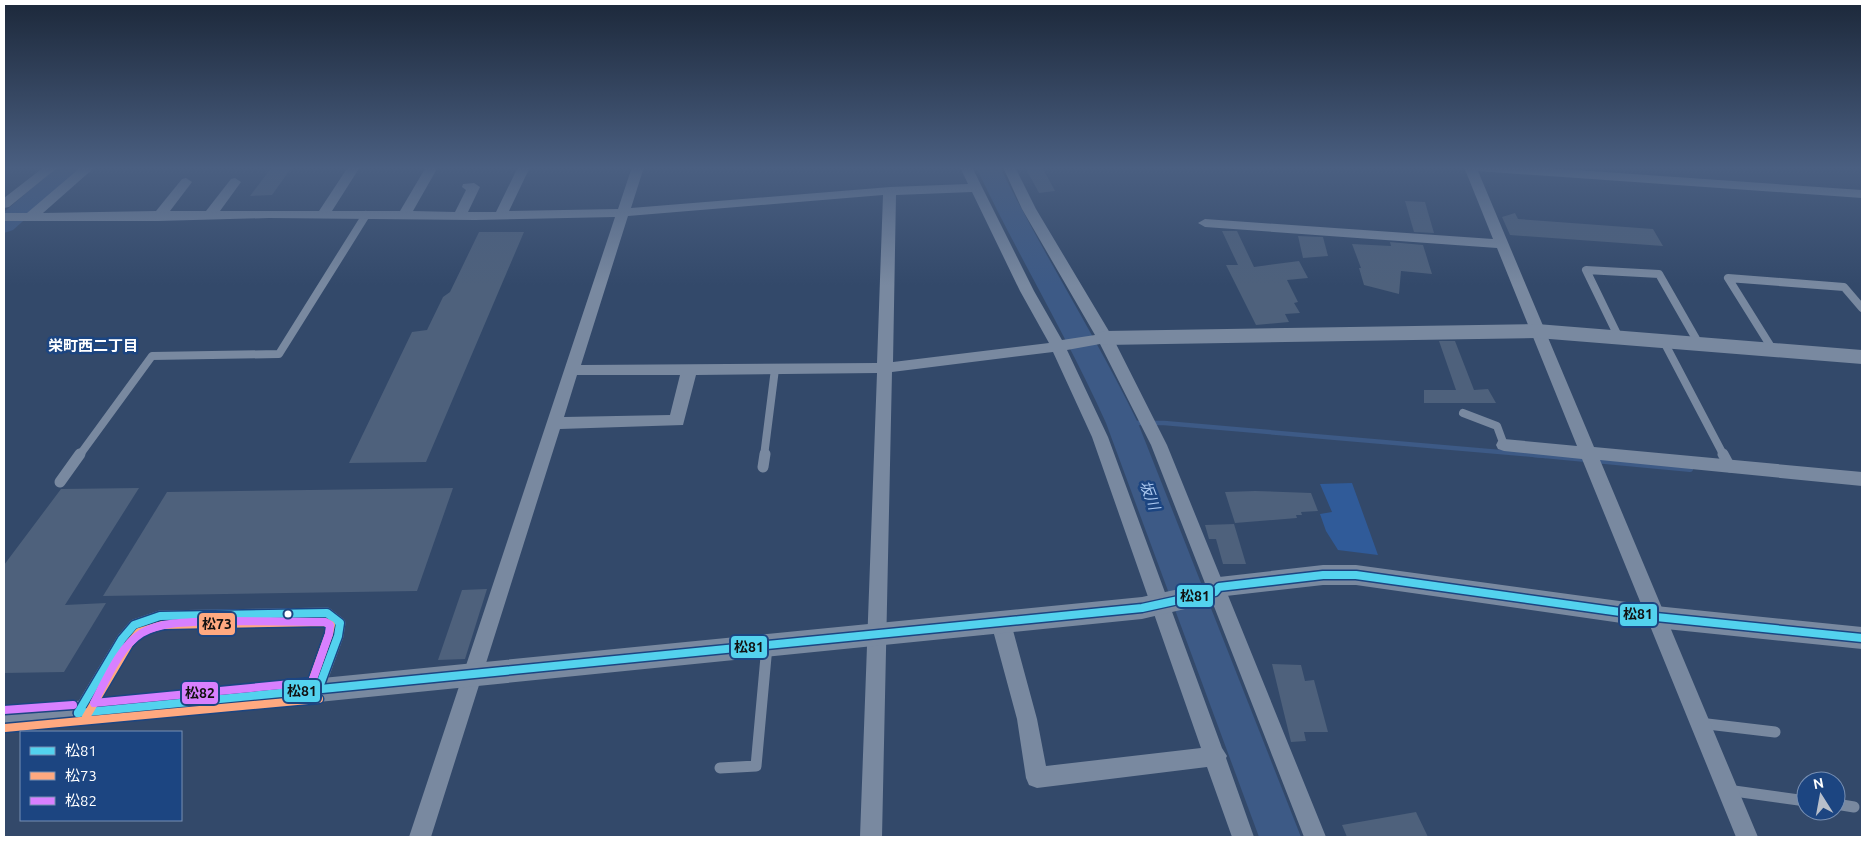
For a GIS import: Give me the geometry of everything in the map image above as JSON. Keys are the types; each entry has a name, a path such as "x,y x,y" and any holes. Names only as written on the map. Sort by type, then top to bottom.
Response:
{"street":[{"path":"29,218 43,206"},
{"path":"158,217 167,206"},
{"path":"209,216 216,206"},
{"path":"323,214 328,206"},
{"path":"404,216 410,206"},
{"path":"459,216 464,206"},
{"path":"501,215 505,206"},
{"path":"420,837 624,206"},
{"path":"4,217 323,214 459,216 622,213 708,206"},
{"path":"871,837 890,206"},
{"path":"985,206 1061,345 1100,437 1216,756 1243,837"},
{"path":"1028,206 1102,338 1159,445 1212,591 1315,837"},
{"path":"1486,206 1747,837"},
{"path":"1205,223 1501,244"},
{"path":"571,370 884,368 1102,338 1537,331 1862,357"},
{"path":"554,423 677,421 688,370"},
{"path":"1504,445 1862,479"},
{"path":"4,719 1001,623 1161,604 1212,591 1219,587 1342,574 1656,617 1862,638"},
{"path":"1001,623 1028,718 1037,778 1216,756"}],"lane":[{"path":"60,482 152,356 279,354 366,215"},
{"path":"1619,338 1586,270 1659,274 1700,344"},
{"path":"1773,350 1728,278 1844,287 1862,308"},
{"path":"1664,342 1730,467"},
{"path":"762,467 775,369"},
{"path":"1463,413 1473,418 1485,419 1497,426 1504,445"},
{"path":"78,713 122,639 134,626 160,616 326,613 336,618 340,623 338,636 318,690"},
{"path":"720,768 756,766 767,645"},
{"path":"1699,723 1775,732"},
{"path":"1727,790 1796,800"},
{"path":"1846,806 1854,807"}],"shaded area":[{"path":"1352,483 1378,555 1338,550 1326,531 1320,514 1332,512 1320,484"}],"building":[{"path":"1407,206 1426,206 1434,233 1414,232"},
{"path":"1515,213 1518,219 1653,229 1663,246 1510,235 1502,217"},
{"path":"1222,231 1237,231 1254,267 1299,261 1308,278 1287,280 1298,302 1294,303 1300,313 1285,314 1289,322 1256,325 1226,265 1238,265"},
{"path":"479,232 524,232 426,462 349,463 412,332 427,330 443,297 450,292"},
{"path":"1298,236 1323,237 1328,256 1303,258"},
{"path":"1390,242 1423,245 1432,274 1401,271 1399,294 1364,285 1359,268 1361,268 1352,244 1391,246"},
{"path":"1439,341 1455,341 1474,390 1488,389 1496,403 1424,403 1424,390 1456,390"},
{"path":"139,488 65,605 106,603 64,672 4,673 4,565 61,489"},
{"path":"453,488 417,591 103,596 167,492"},
{"path":"1225,492 1311,493 1318,511 1301,512 1302,515 1296,515 1297,518 1235,523"},
{"path":"1234,524 1246,564 1223,564 1216,539 1209,539 1205,525"},
{"path":"487,589 465,659 438,660 462,590"},
{"path":"1272,664 1301,665 1305,681 1314,680 1328,732 1304,732 1306,741 1291,742"},
{"path":"1416,812 1428,837 1347,837 1342,825"}],"waterway":[{"path":"4,225 26,206"},
{"name":"坂川","path":"1007,206 1107,390 1122,423 1280,837"},
{"path":"1122,423 1164,423 1546,456"},
{"path":"1532,454 1585,459"},
{"path":"1594,460 1690,469"}],"transit line":[{"name":"松81","path":"78,713 1142,608 1215,592 1219,587 1323,575 1356,575 1656,617 1862,638"},
{"name":"松81","path":"78,713 122,639 134,625 160,616 327,613 340,623 338,636 318,690"},
{"name":"松82","path":"225,621 325,622 330,625 329,634 312,682 94,703 118,657 130,640 137,634 145,629 167,624 225,621"},
{"name":"松73","path":"86,717 129,644 139,632 162,625 325,622 331,625 329,634 310,687"},
{"name":"松73","path":"5,728 319,699"},
{"name":"松82","path":"4,710 73,705"}],"district":[{"name":"栄町西二丁目","path":"93,345"}]}
